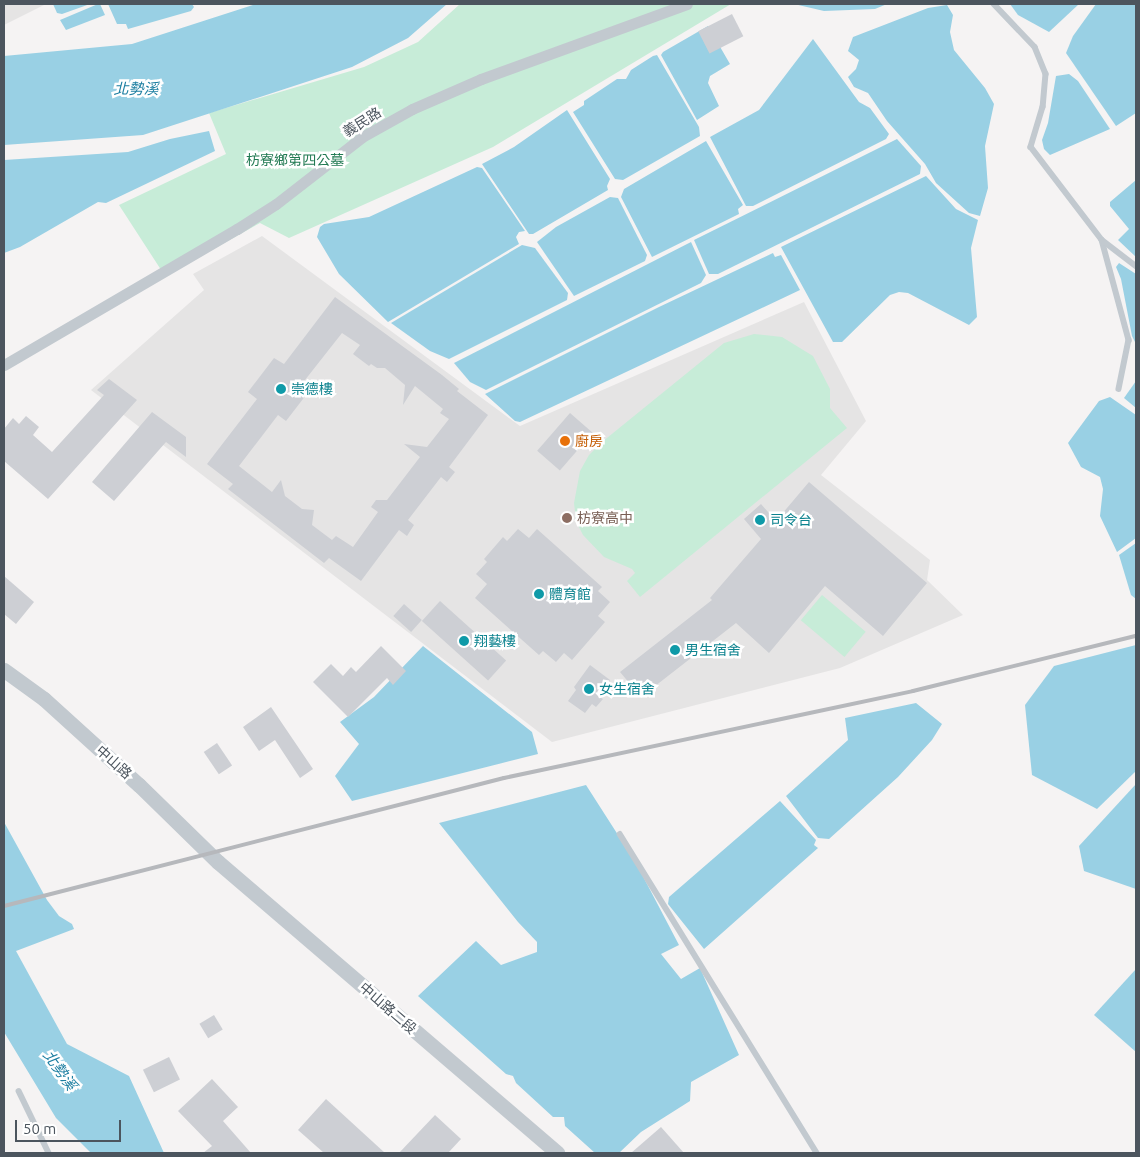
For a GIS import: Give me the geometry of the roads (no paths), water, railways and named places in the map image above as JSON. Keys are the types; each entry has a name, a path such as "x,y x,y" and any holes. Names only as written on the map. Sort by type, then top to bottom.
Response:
{"street":[{"name":"義民路","path":"4,365 237,229 276,204 362,137 412,109 481,79 688,4"},
{"name":"中山路","path":"6,670 44,699 218,862"},
{"name":"中山路二段","path":"218,862 557,1153"}],"lane":[{"path":"994,4 1034,47 1046,74 1043,107 1030,147 1102,240 1136,266"},
{"path":"1102,240 1129,340 1119,389"},
{"path":"620,834 817,1153"},
{"path":"19,1091 49,1153"}],"water":[{"path":"53,4 90,4 62,14 57,13"},
{"path":"100,4 105,15 66,30 60,20"},
{"path":"108,4 192,4 194,7 191,11 128,29 126,24 117,24"},
{"name":"北勢溪","path":"256,4 447,4 408,38 352,67 143,135 4,145 4,56 132,44"},
{"path":"794,4 887,4 875,9 824,11"},
{"path":"1010,4 1079,4 1049,32 1018,15"},
{"path":"1096,4 1136,4 1136,113 1116,126 1066,53 1073,36"},
{"path":"947,5 953,15 950,32 954,50 985,88 994,104 985,146 988,188 980,216 969,213 936,183 925,164 887,121 868,93 854,87 848,77 856,69 859,60 848,51 853,37 928,8"},
{"path":"708,26 730,64 710,76 708,83 719,106 697,120 661,55 663,52"},
{"path":"813,39 859,102 870,108 889,134 886,139 753,206 746,206 710,137 759,110"},
{"path":"657,55 699,127 700,136 623,180 615,179 573,112 584,105 584,101 617,79 626,79 631,70"},
{"path":"1069,74 1078,81 1110,129 1050,155 1044,149 1042,140 1048,123 1056,76"},
{"path":"567,110 610,179 607,186 608,190 533,234 529,234 482,164 514,147"},
{"path":"209,131 215,151 106,203 98,202 20,247 4,253 4,160 128,152 170,139"},
{"path":"897,139 921,166 920,174 718,274 709,274 694,240"},
{"path":"706,141 743,205 738,209 739,214 652,257 621,197 624,189"},
{"path":"477,167 482,168 525,231 519,232 516,237 519,244 388,322 339,274 317,237 320,227 324,224 369,217"},
{"path":"926,176 956,209 978,220 971,248 977,317 969,325 908,293 899,292 890,295 842,342 833,342 781,247"},
{"path":"1136,180 1136,257 1118,240 1129,229 1110,206 1110,202"},
{"path":"610,197 618,198 647,255 645,261 574,296 537,242 556,227"},
{"path":"691,242 706,275 701,283 486,390 470,382 454,363"},
{"path":"522,245 535,248 568,293 567,300 449,359 430,351 391,323"},
{"path":"773,253 775,257 781,255 800,290 520,422 515,421 485,394 659,307"},
{"path":"1119,263 1136,274 1136,344 1132,336 1121,279 1116,267"},
{"path":"1136,381 1136,408 1124,398"},
{"path":"1110,397 1136,415 1136,538 1117,552 1100,516 1103,489 1100,477 1081,467 1068,443 1099,401"},
{"path":"1136,543 1136,599 1131,595 1119,555"},
{"path":"1136,645 1136,771 1097,809 1032,775 1025,705 1054,666"},
{"path":"423,646 532,732 538,754 352,801 335,776 359,744 340,722 374,697"},
{"path":"916,703 942,724 932,740 898,777 829,839 818,838 786,796 848,740 845,718"},
{"path":"1136,784 1136,889 1084,871 1079,846"},
{"path":"586,785 636,863 679,945 661,954 681,979 700,968 739,1055 691,1082 690,1101 641,1132 619,1153 595,1153 565,1126 564,1117 553,1117 516,1083 513,1076 506,1074 418,996 476,941 501,965 537,952 537,942 518,922 439,823"},
{"path":"780,801 816,840 814,845 818,848 704,949 668,904 669,897"},
{"name":"北勢溪","path":"4,822 47,900 59,916 72,924 74,929 16,951 67,1044 129,1076 164,1153 91,1153 56,1118 4,1032"},
{"path":"1136,969 1136,1052 1094,1015"}],"railway":[{"path":"4,906 504,778 913,691 1136,636"}],"place":[{"name":"崇德樓","path":"281,389"},
{"name":"廚房","path":"565,441"},
{"name":"枋寮高中","path":"567,518"},
{"name":"司令台","path":"760,520"},
{"name":"體育館","path":"539,594"},
{"name":"翔藝樓","path":"464,641"},
{"name":"男生宿舍","path":"675,650"},
{"name":"女生宿舍","path":"589,689"}],"park label":[{"name":"枋寮鄉第四公墓","path":"295,160"}]}
